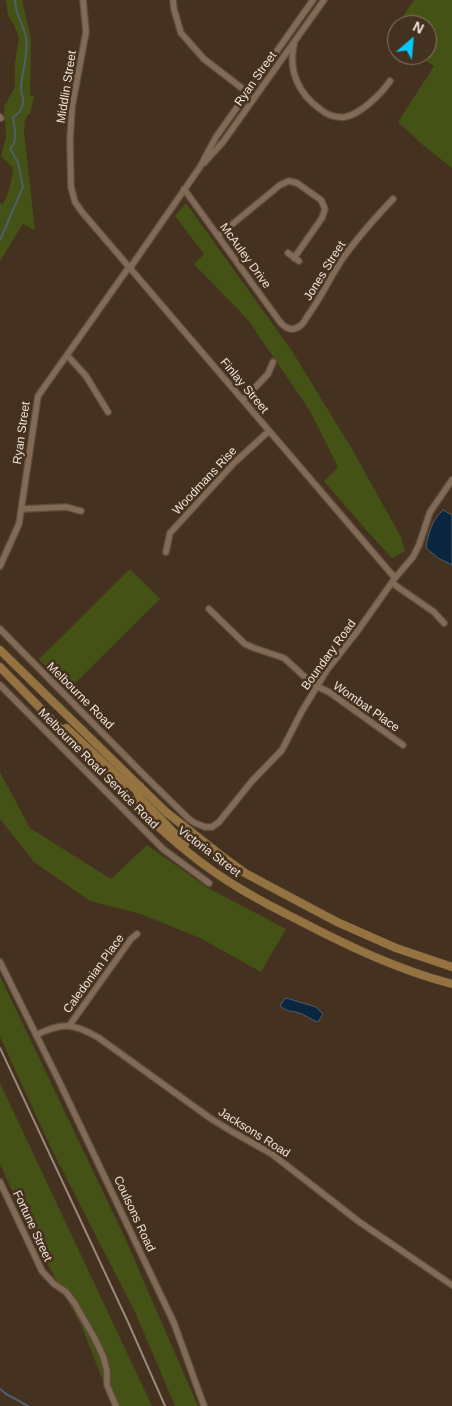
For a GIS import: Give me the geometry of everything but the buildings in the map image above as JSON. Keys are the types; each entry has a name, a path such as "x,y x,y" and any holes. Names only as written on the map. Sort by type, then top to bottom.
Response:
{"main road":[{"name":"Victoria Street","path":"0,650 166,812 245,873 363,934 405,952 452,967"},
{"name":"Victoria Street","path":"0,667 142,812 208,868 270,906 358,950 412,972 452,984"},
{"path":"0,667 123,782 131,788 140,786"},
{"path":"140,786 137,792 140,798 208,868"}],"street":[{"name":"Middlin Street","path":"78,206 73,197 70,184 70,141 72,107 86,34 83,0"},
{"path":"172,0 180,33 204,59 247,92 248,96 253,100"},
{"name":"Ryan Street","path":"200,167 213,142 313,0"},
{"name":"Ryan Street","path":"0,566 19,524 38,396 184,189 200,167 223,142 324,0"},
{"path":"294,73 293,52 296,39"},
{"path":"277,66 286,65 291,68 300,89 312,102 327,114 340,117 354,114 382,93 390,81"},
{"path":"218,236 280,185 294,182 321,200 325,210 296,259 288,253"},
{"name":"McAuley Drive","path":"184,189 281,324 293,329"},
{"name":"Jones Street","path":"293,329 298,328 303,323 354,244 392,199"},
{"name":"Finlay Street","path":"78,206 394,580 434,612 444,623"},
{"path":"67,356 86,376 108,412"},
{"path":"243,400 268,374 273,362"},
{"name":"Woodmans Rise","path":"166,552 170,533 238,459 269,431"},
{"name":"Boundary Road","path":"206,827 219,822 252,781 282,750 316,686 330,665 362,626 415,554 430,512 452,480"},
{"path":"22,509 66,507 81,512"},
{"name":"Wombat Place","path":"209,609 245,644 284,658 316,686 329,692 403,745"},
{"name":"Melbourne Road","path":"0,629 189,819 206,827"},
{"name":"Melbourne Road Service Road","path":"0,685 163,849 209,883"},
{"path":"140,786 146,777"},
{"name":"Caledonian Place","path":"69,1026 131,939 137,934"},
{"name":"Coulsons Road","path":"0,962 60,1081 174,1323 204,1406"},
{"path":"36,1036 55,1027 69,1026"},
{"name":"Jacksons Road","path":"69,1026 99,1038 210,1118 272,1154 358,1221 452,1286"},
{"name":"Fortune Street","path":"0,1182 42,1271 54,1284 66,1292 95,1340 103,1356 107,1371 107,1384 116,1406"}],"green space":[{"path":"6,0 22,0 31,39 30,95 34,96 30,114 28,114 25,120 24,131 35,230 23,224 0,261 0,203 3,204 7,195 13,168 1,156 6,137 4,107 15,87 15,62 19,38 8,15"},
{"path":"414,0 452,0 452,168 398,122 434,66 432,65 437,65 437,15 404,15"},
{"path":"186,203 292,351 352,449 401,537 405,551 392,558 324,481 338,467 310,411 248,320 194,264 204,254 175,216"},
{"path":"130,569 160,599 68,690 39,659"},
{"path":"0,772 30,828 111,879 147,845 208,888 286,929 261,972 200,938 141,914 90,901 34,862 0,819"},
{"path":"0,976 125,1238 198,1406 175,1406 135,1312 52,1150 0,1037"},
{"path":"0,1083 152,1406 113,1406 81,1325 37,1245 0,1164"}],"water":[{"path":"443,510 452,515 452,565 438,558 426,548 431,527"},
{"path":"286,998 316,1007 323,1014 318,1022 302,1014 286,1010 280,1006"}],"waterway":[{"path":"0,240 23,187 18,162 10,149 15,138 13,117 20,112 23,103 21,87 27,49 26,37 16,10 15,0"},
{"path":"0,1389 28,1406"}],"railway":[{"path":"0,1048 128,1322 165,1406"}]}
